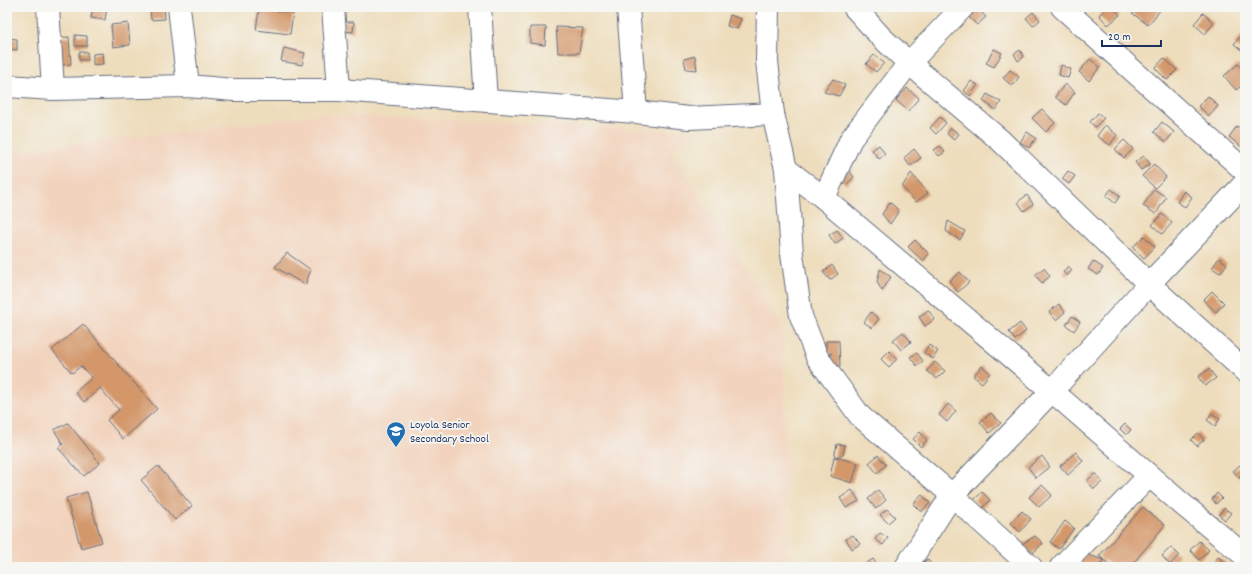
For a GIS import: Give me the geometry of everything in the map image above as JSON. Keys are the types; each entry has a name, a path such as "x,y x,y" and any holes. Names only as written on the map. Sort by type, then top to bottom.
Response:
{"street":[{"path":"48,7 53,89"},
{"path":"178,7 188,86"},
{"path":"333,7 339,90"},
{"path":"480,7 486,101"},
{"path":"628,7 636,112"},
{"path":"768,7 767,61 772,114 786,169 792,254 801,316 817,357 860,416 952,495 1031,567"},
{"path":"854,7 881,37 909,63 1000,140 1149,284 1245,371"},
{"path":"824,198 851,139 909,63 962,7"},
{"path":"1062,7 1245,171"},
{"path":"7,86 53,89 188,86 234,90 339,90 636,112 689,118 772,114"},
{"path":"786,169 824,198 1052,391 1149,476 1245,556"},
{"path":"906,567 952,495 1052,391 1149,284 1245,183"},
{"path":"1061,567 1149,476"}],"shaded area":[{"name":"Loyola Senior Secondary School","path":"323,114 697,132 671,152 783,328 788,567 7,567 7,152"}],"building":[{"path":"93,7 107,7 105,20 91,18"},
{"path":"150,7 164,7 165,19 151,20"},
{"path":"976,7 986,17 977,25 967,15"},
{"path":"1108,7 1113,7 1120,15 1108,25 1099,15"},
{"path":"1137,7 1163,7 1148,25 1132,13"},
{"path":"259,9 293,13 290,34 256,30"},
{"path":"1033,12 1040,20 1033,26 1026,18"},
{"path":"1203,13 1214,23 1205,34 1194,24"},
{"path":"730,15 741,19 737,29 727,26"},
{"path":"343,22 354,22 353,32 343,31"},
{"path":"128,23 130,45 113,47 111,25"},
{"path":"530,27 546,27 545,45 530,43"},
{"path":"556,27 583,28 579,53 558,53"},
{"path":"1245,31 1245,51 1244,52 1234,44"},
{"path":"75,35 87,36 87,46 75,46"},
{"path":"69,37 71,64 59,65 56,38"},
{"path":"7,38 17,39 17,50 7,49"},
{"path":"284,48 305,53 302,65 281,61"},
{"path":"994,49 1002,53 994,67 986,63"},
{"path":"1020,50 1024,57 1018,61 1014,54"},
{"path":"79,52 87,52 88,60 79,60"},
{"path":"102,53 103,64 93,65 93,54"},
{"path":"874,55 884,63 876,72 866,64"},
{"path":"695,56 697,70 686,69 684,59"},
{"path":"1164,58 1177,70 1167,80 1155,68"},
{"path":"1090,59 1100,67 1089,81 1079,72"},
{"path":"1238,64 1245,72 1245,83 1236,90 1224,76"},
{"path":"1061,65 1071,69 1068,78 1059,75"},
{"path":"1010,70 1019,77 1012,86 1003,78"},
{"path":"833,79 845,85 839,96 824,92"},
{"path":"971,81 978,85 970,96 964,91"},
{"path":"1065,84 1075,92 1066,105 1055,97"},
{"path":"907,88 919,98 908,111 896,100"},
{"path":"987,94 1001,102 996,110 983,101"},
{"path":"1208,96 1218,106 1209,116 1198,106"},
{"path":"1042,109 1055,123 1046,132 1032,118"},
{"path":"1098,113 1104,118 1095,127 1090,122"},
{"path":"940,117 946,123 936,134 930,128"},
{"path":"1162,122 1174,132 1166,142 1154,132"},
{"path":"1105,125 1117,135 1110,145 1097,136"},
{"path":"1237,126 1245,132 1245,145 1243,148 1229,137"},
{"path":"951,128 959,134 954,140 947,134"},
{"path":"1027,132 1036,138 1029,148 1020,142"},
{"path":"1124,140 1133,149 1124,158 1115,149"},
{"path":"879,145 885,154 879,159 872,150"},
{"path":"940,146 945,152 939,156 934,150"},
{"path":"914,149 921,158 910,166 904,158"},
{"path":"1144,156 1150,164 1141,170 1135,162"},
{"path":"1154,164 1166,177 1155,188 1142,176"},
{"path":"848,169 854,177 846,185 839,177"},
{"path":"1068,171 1075,176 1069,184 1062,179"},
{"path":"911,173 928,193 916,202 902,187"},
{"path":"1111,189 1120,196 1115,203 1106,196"},
{"path":"1154,189 1166,197 1156,214 1143,206"},
{"path":"1184,191 1192,197 1185,207 1177,202"},
{"path":"1027,195 1033,204 1024,211 1018,202"},
{"path":"890,202 899,211 890,224 882,214"},
{"path":"1162,214 1172,223 1162,234 1152,225"},
{"path":"948,221 965,231 960,240 946,231"},
{"path":"837,230 843,238 835,244 829,235"},
{"path":"1144,236 1155,247 1144,258 1133,247"},
{"path":"915,240 929,254 923,261 908,247"},
{"path":"287,253 311,270 305,285 275,267"},
{"path":"1219,258 1227,264 1220,273 1212,268"},
{"path":"1093,261 1103,268 1098,275 1088,269"},
{"path":"832,265 838,274 830,280 823,272"},
{"path":"1068,266 1072,270 1067,276 1063,272"},
{"path":"1044,268 1050,276 1042,283 1035,275"},
{"path":"880,269 891,277 882,291 877,282"},
{"path":"960,272 969,282 958,292 949,281"},
{"path":"1212,291 1224,303 1216,312 1203,300"},
{"path":"1059,304 1065,312 1056,320 1049,312"},
{"path":"928,310 935,319 925,326 919,317"},
{"path":"871,312 879,319 872,328 864,322"},
{"path":"1072,316 1080,322 1074,331 1066,325"},
{"path":"1020,323 1026,331 1015,340 1009,332"},
{"path":"83,324 157,409 123,439 107,420 119,410 100,388 84,402 75,392 92,378 81,366 72,373 52,350"},
{"path":"903,332 911,342 901,350 893,340"},
{"path":"826,341 839,341 840,367 831,367 831,353 826,354"},
{"path":"929,345 938,351 933,359 924,353"},
{"path":"889,351 897,359 889,367 881,359"},
{"path":"917,353 923,361 917,366 910,357"},
{"path":"935,362 945,371 937,379 927,371"},
{"path":"982,366 990,373 982,383 973,376"},
{"path":"1209,369 1216,378 1205,386 1198,377"},
{"path":"948,404 956,411 947,422 939,415"},
{"path":"991,413 1001,423 989,433 980,422"},
{"path":"1212,413 1220,419 1215,426 1207,420"},
{"path":"68,423 100,463 84,476 58,448 63,444 54,430"},
{"path":"1125,424 1131,430 1126,435 1120,429"},
{"path":"920,432 927,440 921,447 913,439"},
{"path":"1198,433 1204,440 1197,446 1191,440"},
{"path":"837,444 845,445 843,455 835,457 858,463 852,483 830,476"},
{"path":"1076,452 1083,461 1068,475 1060,466"},
{"path":"878,455 886,465 877,473 869,463"},
{"path":"1042,456 1050,467 1036,478 1028,467"},
{"path":"1240,465 1245,470 1245,473 1239,478 1233,471"},
{"path":"158,466 192,506 175,520 141,480"},
{"path":"1095,473 1102,482 1094,489 1087,481"},
{"path":"1042,485 1052,495 1039,507 1029,497"},
{"path":"852,490 859,501 846,508 840,498"},
{"path":"878,490 886,500 876,509 868,499"},
{"path":"87,492 102,542 81,548 66,498"},
{"path":"982,492 990,500 982,508 974,500"},
{"path":"1217,493 1222,498 1216,504 1212,499"},
{"path":"922,495 930,503 921,512 913,504"},
{"path":"1143,507 1165,525 1130,567 1113,567 1099,556"},
{"path":"1224,508 1231,513 1225,520 1219,515"},
{"path":"887,509 895,517 888,523 880,515"},
{"path":"1022,511 1031,519 1020,532 1011,523"},
{"path":"1065,521 1074,528 1059,549 1050,542"},
{"path":"880,533 888,538 883,545 875,539"},
{"path":"853,535 860,544 852,549 846,539"},
{"path":"1035,536 1043,543 1032,554 1022,544"},
{"path":"1199,541 1209,550 1199,560 1190,550"},
{"path":"1171,547 1179,555 1170,565 1162,556"},
{"path":"1085,554 1104,560 1097,567 1074,567"},
{"path":"1218,557 1227,564 1225,567 1210,567"},
{"path":"873,559 878,567 867,567 865,564"},
{"path":"927,559 934,567 919,567"}],"place":[{"name":"Loyola Senior Secondary School","path":"396,448"}]}
